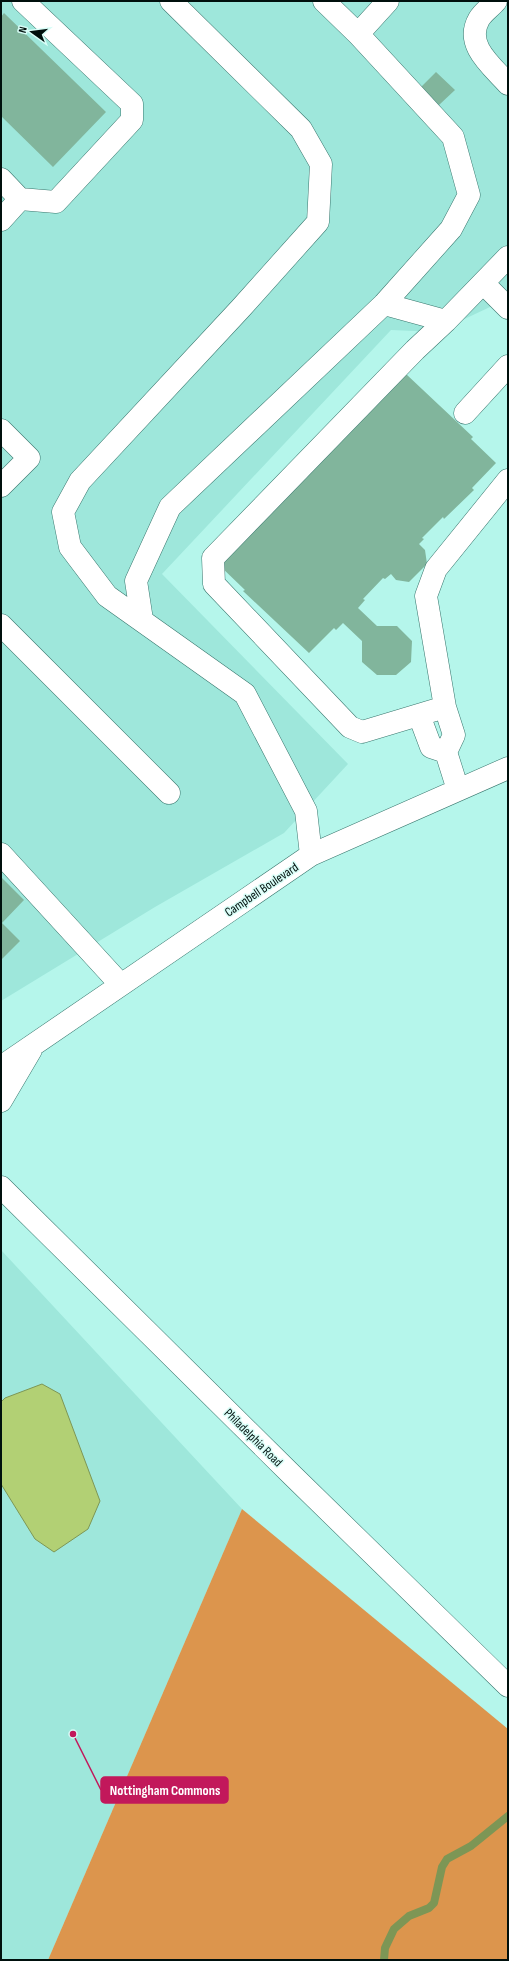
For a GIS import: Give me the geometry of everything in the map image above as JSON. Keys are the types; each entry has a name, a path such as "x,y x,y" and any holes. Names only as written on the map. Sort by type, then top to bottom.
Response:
{"main road":[{"path":"1,179 20,199 56,202 132,120 132,104 23,1"},
{"path":"171,1 300,129 321,164 318,222 251,297 80,481 63,512 70,547 107,596 245,694 306,811 311,855"},
{"path":"142,620 136,581 170,507 384,304 451,229 469,195 453,137 358,34 324,1"},
{"path":"358,34 388,1"},
{"path":"496,1 480,18 475,34 476,44 478,51 508,84"},
{"path":"1,220 20,199"},
{"path":"445,707 362,732 350,727 214,584 213,558 415,350 446,321 508,257"},
{"path":"483,283 508,308"},
{"path":"384,304 446,321"},
{"path":"465,413 508,366"},
{"path":"1,430 29,458 1,486"},
{"path":"458,790 446,752 454,735 445,707 426,596 436,569 508,480"},
{"path":"1,625 170,793"},
{"path":"419,715 431,747 446,752"},
{"name":"Campbell Boulevard","path":"1,1067 34,1046 311,855 508,768"},
{"path":"1,854 121,985"},
{"name":"Campbell Boulevard","path":"1,1101 34,1046"},
{"name":"Philadelphia Road","path":"1,1186 288,1471 508,1686"}],"shaded area":[{"path":"1,1 508,1 508,290 490,307 437,332 391,330 162,574 348,764 284,833 155,907 1,1001"},
{"path":"1,1250 242,1509 48,1960 1,1960"},
{"path":"42,1384 60,1394 100,1501 88,1529 54,1552 35,1539 1,1484 1,1402 5,1398"},
{"path":"242,1509 508,1729 508,1960 48,1960"}],"building":[{"path":"4,13 106,112 53,167 1,116 1,17"},
{"path":"436,72 455,90 439,105 421,87"},
{"path":"406,374 473,437 471,439 496,463 472,488 474,490 422,538 424,539 419,544 425,550 427,564 409,582 396,580 391,574 385,579 383,578 363,599 365,600 358,608 377,626 397,626 412,641 411,662 396,675 377,675 362,662 362,641 343,623 336,630 334,628 309,653 243,591 245,590 219,565"},
{"path":"1,877 24,900 2,923 20,941 1,960"}],"waterway":[{"path":"384,1960 385,1948 394,1929 409,1916 429,1908 434,1903 442,1867 447,1859 471,1846 508,1816"}],"place":[{"name":"Nottingham Commons","path":"73,1734"}]}
